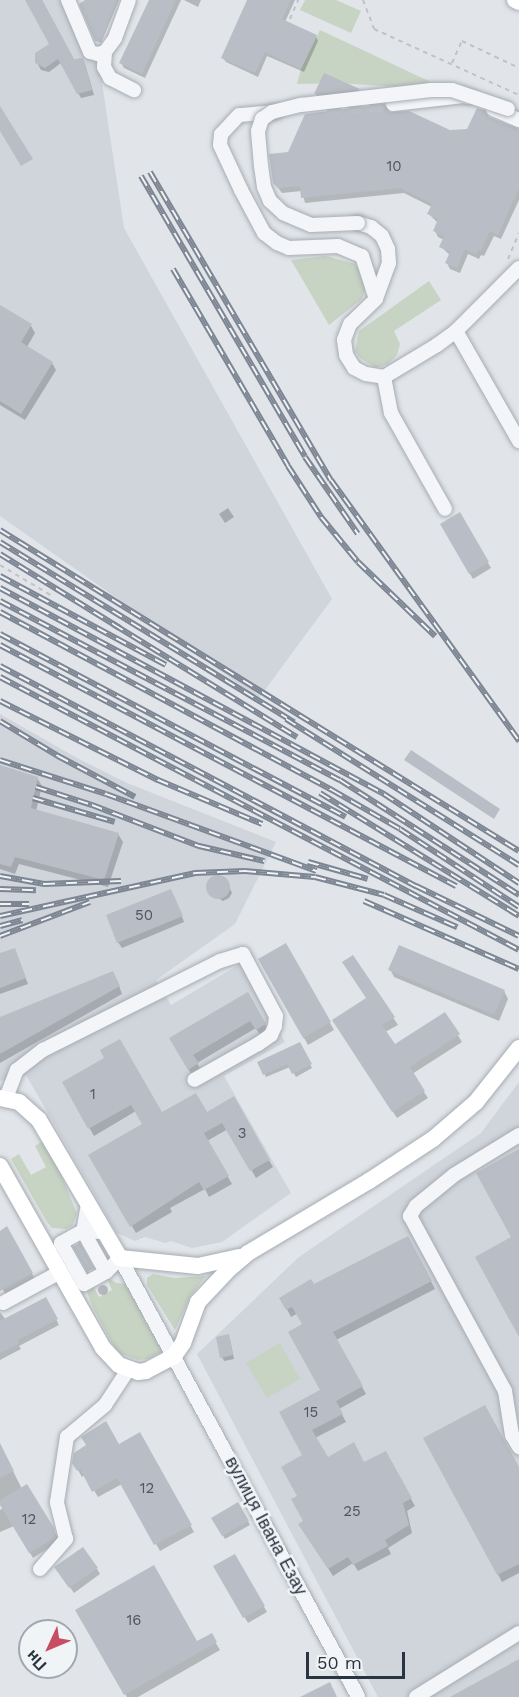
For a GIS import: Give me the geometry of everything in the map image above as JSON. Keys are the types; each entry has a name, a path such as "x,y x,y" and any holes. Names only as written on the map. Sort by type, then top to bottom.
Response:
{"main road":[{"path":"515,0 519,2"},
{"path":"0,1166 112,1360 128,1370 146,1371 174,1356 183,1343 198,1302 218,1278 248,1253 409,1156 454,1122 489,1088 519,1047"},
{"name":"вулиця Івана Езау","path":"3,1098 19,1102 39,1119 120,1258"},
{"path":"120,1258 198,1266 225,1262 248,1253"}],"street":[{"path":"68,0 90,52 105,52"},
{"path":"129,0 115,38 105,52 104,67 110,78 134,90"},
{"path":"510,0 519,7"},
{"path":"516,272 456,331 384,377 366,374 354,368 346,355 344,340 350,324 376,299 389,263 388,249 382,236 371,227 358,223 311,225 283,213 270,201 264,187 258,131 262,119 272,112 301,105 431,90 452,90 484,99 519,115"},
{"path":"393,104 464,96 519,120"},
{"path":"307,109 239,115 221,134 220,145 264,233 277,243 289,248 338,246 362,256 376,299"},
{"path":"456,331 519,441"},
{"path":"384,377 391,413 445,509"},
{"path":"3,1098 17,1070 43,1050 198,971 243,954 276,1016 275,1026 271,1035 258,1044 194,1080"},
{"path":"519,1135 454,1175 416,1206 410,1216 505,1391 512,1436 519,1447"},
{"path":"88,1204 83,1231 106,1272"},
{"path":"40,1238 61,1243 83,1231 105,1232"},
{"path":"61,1243 84,1284"},
{"path":"76,1301 84,1284 106,1272 120,1258"},
{"name":"вулиця Івана Езау","path":"120,1258 358,1697"},
{"path":"3,1303 60,1272"},
{"path":"40,1569 66,1539 57,1502 67,1437 105,1405 128,1370"},
{"path":"416,1697 519,1633"}],"path":[{"path":"290,19 298,0"},
{"path":"363,0 374,29 519,95"},
{"path":"451,64 462,41 519,68"},
{"path":"516,272 508,257 519,233"},
{"path":"0,565 54,597"}],"shaded area":[{"path":"0,0 60,0 100,70 124,228 332,599 259,698 0,516"},
{"path":"0,714 77,758 127,783 276,842 235,924 156,980 171,1005 242,963 285,1042 224,1076 291,1193 222,1242 192,1248 171,1241 165,1243 145,1237 135,1241 117,1233 26,1075 0,1081"},
{"path":"519,1082 519,1697 378,1697 197,1354 299,1257 481,1133"}],"green space":[{"path":"305,0 336,0 361,11 351,33 300,10"},
{"path":"320,30 433,83 399,87 339,83 297,84 301,69"},
{"path":"326,256 355,264 362,273 366,288 362,299 329,325 291,260"},
{"path":"429,281 441,300 394,331 400,344 397,355 388,364 376,368 360,358 355,351 359,331"},
{"path":"43,1141 59,1170 77,1214 72,1226 66,1229 52,1228 47,1222 11,1159 19,1154 31,1175 46,1167 35,1146"},
{"path":"153,1274 174,1278 206,1276 191,1295 175,1330 147,1285 147,1278"},
{"path":"106,1276 116,1283 128,1284 163,1351 148,1359 138,1360 121,1354 114,1347 93,1308 85,1287 92,1284 99,1297 112,1290"},
{"path":"280,1343 300,1379 267,1398 246,1363"}],"building":[{"path":"25,0 42,0 74,59 83,58 92,90 77,94 58,59 45,68 35,63 35,53 49,44"},
{"path":"85,0 117,0 101,42 95,41 79,4"},
{"path":"149,0 176,0 142,74 119,63"},
{"path":"247,0 291,0 282,19 317,35 301,69 265,52 255,73 221,58"},
{"path":"324,73 360,89 314,94"},
{"path":"384,104 390,112 409,111 450,130 467,129 477,108 484,110 489,117 519,129 519,188 498,235 490,231 481,251 478,250 476,255 465,249 457,268 445,263 450,252 439,247 444,236 433,231 438,219 427,214 432,204 400,188 301,198 300,186 278,188 273,183 269,154 288,152 305,114"},
{"path":"0,106 33,159 21,166 0,131"},
{"path":"0,305 32,324 21,342 53,362 21,414 0,401"},
{"path":"460,512 489,562 469,574 440,524"},
{"path":"411,750 500,809 494,819 404,760"},
{"path":"0,765 38,777 31,808 119,833 104,880 15,857 11,867 0,864"},
{"path":"218,875 227,878 230,887 227,896 218,899 209,896 206,887 209,878"},
{"path":"171,889 183,916 117,943 106,915"},
{"path":"286,943 331,1022 303,1038 258,959"},
{"path":"399,945 505,990 494,1015 388,970"},
{"path":"15,948 26,978 0,988 0,953"},
{"path":"353,955 395,1017 382,1025 395,1044 445,1012 460,1034 410,1067 425,1091 392,1112 332,1020 366,998 342,962"},
{"path":"113,971 120,986 0,1054 0,1017"},
{"path":"248,992 266,1024 256,1030 250,1021 193,1055 199,1063 188,1070 169,1038"},
{"path":"120,1039 162,1112 196,1093 207,1112 234,1096 270,1160 250,1171 222,1123 204,1133 229,1176 204,1190 199,1182 130,1227 88,1155 142,1124 131,1105 88,1129 62,1082 104,1058 100,1050"},
{"path":"300,1042 312,1064 292,1074 287,1064 263,1075 257,1062"},
{"path":"519,1149 519,1337 475,1257 511,1237 476,1173"},
{"path":"7,1226 33,1273 0,1291 0,1231"},
{"path":"408,1236 432,1281 333,1332 363,1386 336,1401 343,1414 312,1430 328,1457 354,1442 364,1462 386,1451 412,1498 403,1503 409,1525 385,1540 388,1546 353,1565 348,1557 328,1569 298,1524 303,1521 291,1499 297,1496 281,1467 302,1455 279,1412 320,1390 288,1332 302,1324 292,1307 286,1310 279,1298 311,1279 314,1284"},
{"path":"80,1243 94,1268 87,1272 73,1247"},
{"path":"46,1297 58,1319 18,1340 19,1344 0,1353 0,1321"},
{"path":"229,1334 233,1355 220,1358 216,1337"},
{"path":"485,1405 519,1467 519,1564 497,1575 423,1438"},
{"path":"106,1421 119,1444 140,1432 192,1525 154,1545 117,1478 92,1492 80,1469 77,1471 72,1463 74,1453 86,1445 81,1437"},
{"path":"0,1443 14,1471 0,1478"},
{"path":"27,1484 54,1528 56,1537 29,1553 0,1505 0,1500"},
{"path":"238,1502 249,1521 222,1536 211,1518"},
{"path":"83,1547 98,1568 69,1588 54,1567"},
{"path":"235,1554 265,1606 243,1618 213,1566"},
{"path":"154,1565 197,1641 212,1633 217,1642 124,1695 75,1610"},
{"path":"519,1659 519,1697 450,1697"},
{"path":"330,1682 337,1697 300,1697"}],"tunnel":[{"path":"327,108 393,104"}],"railway":[{"path":"150,172 331,480 519,741"},
{"path":"141,176 305,457 358,534"},
{"path":"173,269 288,466 321,517 358,562 435,636"},
{"path":"0,530 519,851"},
{"path":"0,542 294,722"},
{"path":"0,554 120,628"},
{"path":"0,576 166,665"},
{"path":"0,588 384,794 519,883"},
{"path":"0,601 340,780 519,895"},
{"path":"0,612 332,790 400,829 519,907"},
{"path":"113,624 297,737"},
{"path":"0,634 345,817"},
{"path":"0,645 456,886"},
{"path":"0,666 416,886 519,936"},
{"path":"0,677 519,950"},
{"path":"0,701 158,780 262,824"},
{"path":"286,719 519,865"},
{"path":"0,721 58,756 135,797"},
{"path":"0,760 106,794 316,871"},
{"path":"36,787 92,805 199,846 264,861"},
{"path":"320,793 519,916"},
{"path":"33,798 115,822"},
{"path":"308,862 368,879"},
{"path":"0,916 195,873 245,871 315,877 384,895 457,927"},
{"path":"0,876 44,884 121,881"},
{"path":"0,889 36,890"},
{"path":"364,901 519,969"},
{"path":"0,936 90,902"},
{"path":"0,904 29,904"},
{"path":"0,926 22,920"}]}
